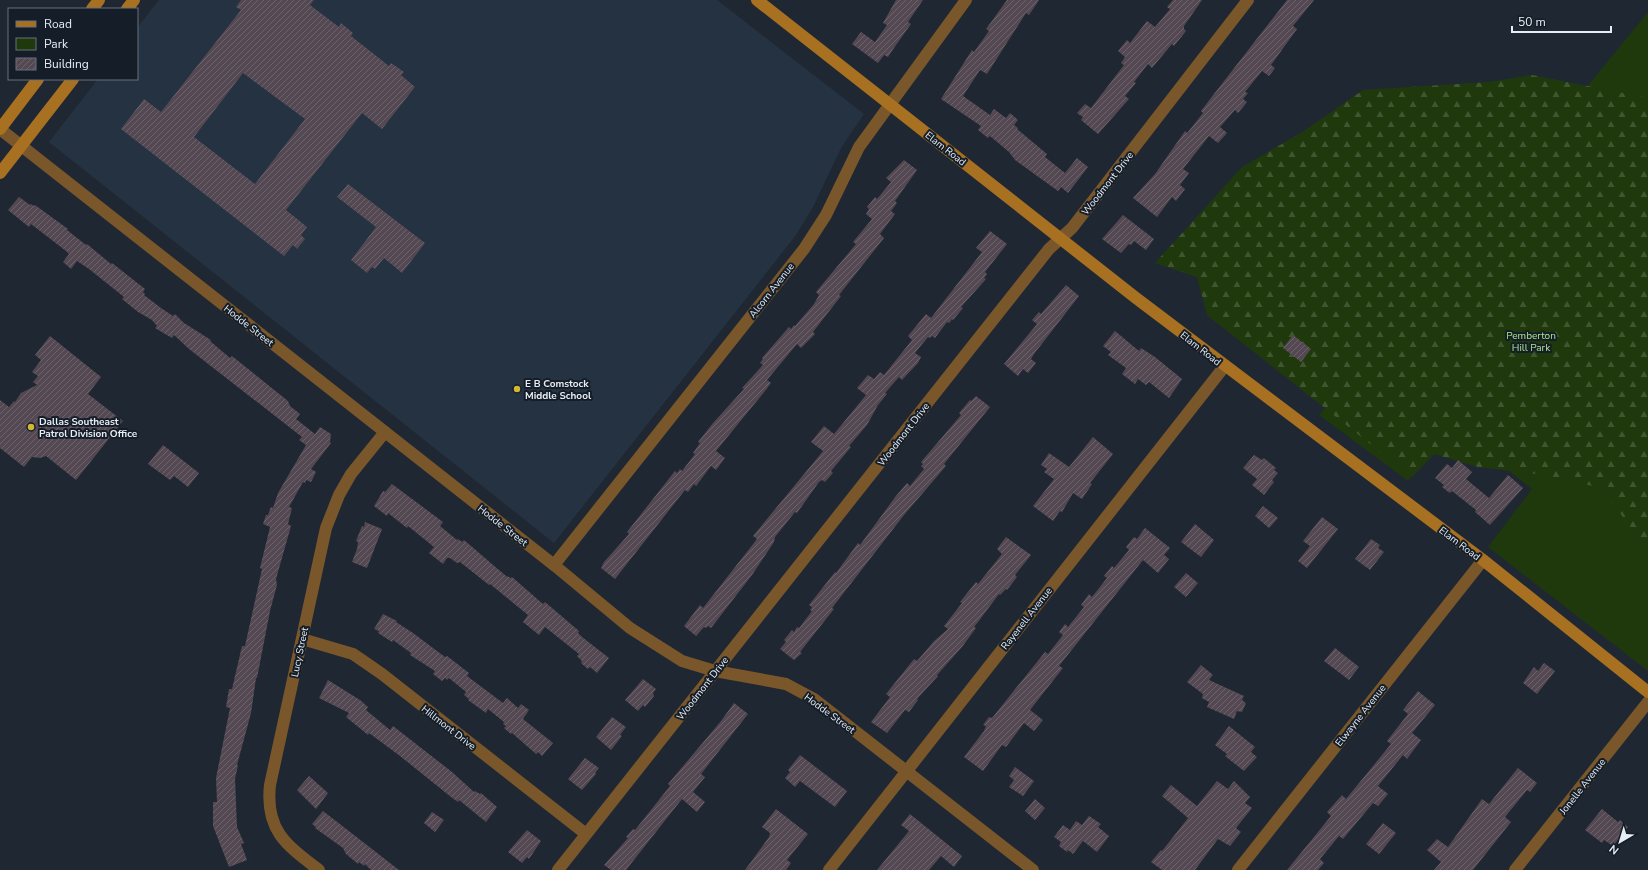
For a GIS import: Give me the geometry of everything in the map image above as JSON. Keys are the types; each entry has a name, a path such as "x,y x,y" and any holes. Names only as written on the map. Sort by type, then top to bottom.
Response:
{"street":[{"path":"93,8 99,0"},
{"path":"128,8 134,0"},
{"name":"Elam Road","path":"757,0 1224,367 1351,460 1483,560 1648,692"},
{"name":"Alcorn Avenue","path":"554,565 804,249 826,215 859,147 966,0"},
{"name":"Woodmont Drive","path":"558,870 1049,248 1072,228 1248,0"},
{"path":"0,129 37,80"},
{"path":"0,173 72,80"},
{"name":"Hodde Street","path":"0,129 554,565 649,642 682,661 715,671 786,684 814,699 1033,870"},
{"name":"Rayenell Avenue","path":"829,870 1224,367"},
{"name":"Lucy Street","path":"319,870 295,851 278,834 272,819 268,801 326,528 339,496 351,474 385,432"},
{"name":"Elwayne Avenue","path":"1238,870 1483,560"},
{"name":"Hillmont Drive","path":"302,639 353,654 376,670 586,834"},
{"name":"Jonelle Avenue","path":"1515,870 1648,702"}],"shaded area":[{"name":"E B Comstock Middle School","path":"159,0 717,0 864,114 841,148 813,207 796,235 554,543 49,142 97,80 138,80 138,27"}],"green space":[{"name":"Pemberton Hill Park","path":"1648,12 1648,671 1488,547 1532,489 1450,425 1408,481 1319,415"},
{"path":"1532,75 1648,98 1648,550 1601,488 1546,475 1478,467 1434,454 1412,477 1207,315 1197,277 1155,263 1242,167 1301,133 1363,90 1488,82"}],"building":[{"path":"241,0 314,0 310,5 339,27 341,23 353,33 351,36 389,66 391,63 404,72 401,75 415,87 382,129 362,113 286,210 307,227 301,235 305,239 297,249 293,245 284,256 121,129 144,99 161,112 241,10 236,7","holes":["243,73 305,119 255,184 194,137"]},
{"path":"896,0 923,0 908,22 911,24 888,57 884,55 878,63 852,44 861,32 875,42 887,25 883,23"},
{"path":"1007,0 1039,0 1029,15 1026,13 987,74 980,70 963,96 990,115 994,109 1006,118 1010,113 1018,120 1014,125 1018,128 1017,129 1047,154 1045,157 1065,173 1077,158 1088,167 1068,193 1061,187 1058,191 1015,160 1009,152 990,136 988,138 978,130 981,126 941,99 972,50 974,52 989,31 986,29"},
{"path":"1173,0 1202,0 1184,26 1186,31 1174,46 1172,44 1152,68 1148,64 1134,82 1136,83 1125,96 1129,99 1098,134 1081,120 1083,117 1077,113 1085,104 1091,108 1124,65 1121,63 1125,57 1118,51 1127,40 1130,43 1147,21 1155,27 1170,9 1167,7"},
{"path":"1287,0 1314,0 1293,26 1297,29 1271,65 1275,68 1269,76 1262,71 1245,92 1248,93 1243,99 1247,102 1238,113 1235,110 1220,127 1227,133 1218,143 1209,136 1183,169 1189,173 1180,185 1185,189 1176,201 1172,197 1157,217 1133,198 1155,174 1185,131 1187,133 1203,113 1201,111"},
{"path":"904,160 917,170 895,201 897,203 891,211 895,214 880,234 884,238 839,295 841,296 813,332 815,334 801,348 797,344 767,380 771,383 716,451 725,458 716,470 711,466 696,486 694,484 688,492 685,490 615,579 601,568 604,562 629,534 627,532 675,471 677,473 680,469 682,471 695,454 693,453 700,443 698,442 744,389 742,388 763,365 760,363 763,359 762,358 789,327 791,329 794,325 795,326 814,304 819,295 816,292 856,244 853,242 872,219 866,214 869,209 867,207 875,197 877,199 891,182 886,178"},
{"path":"348,184 425,243 402,273 384,258 375,269 372,267 367,273 351,260 376,227 337,197"},
{"path":"19,197 30,205 35,205 68,229 67,230 111,264 112,263 145,289 143,292 145,294 144,295 161,308 173,316 175,314 184,323 211,340 210,341 230,358 232,356 288,401 290,406 300,414 296,419 315,434 320,427 331,434 331,443 311,469 316,472 311,482 306,480 305,483 303,482 289,507 292,508 288,524 291,526 276,579 277,585 256,678 251,713 237,765 235,779 237,827 244,843 241,844 247,860 229,867 213,826 213,802 217,802 216,778 230,708 226,707 229,689 232,689 242,646 245,646 262,569 260,568 270,527 263,524 266,515 268,515 271,507 273,508 278,493 306,445 299,440 302,437 189,349 174,335 172,338 155,328 157,326 152,320 138,312 122,299 124,297 89,269 77,261 71,269 63,262 69,254 66,251 31,224 29,227 8,210"},
{"path":"1123,215 1154,239 1146,250 1134,241 1121,253 1102,239"},
{"path":"990,231 1007,244 985,272 987,274 984,278 986,279 961,307 963,308 953,320 952,319 949,323 947,322 935,338 932,336 930,338 928,337 915,353 921,357 918,363 902,380 899,377 885,393 887,394 878,405 867,425 849,446 851,447 831,471 833,473 825,482 822,480 819,482 797,513 795,512 775,537 774,542 752,575 711,628 708,626 706,628 704,627 696,636 684,626 700,605 703,608 757,539 753,536 823,451 811,442 824,426 834,434 866,395 857,388 868,375 874,379 880,372 884,375 912,340 908,336 926,314 931,318 982,252 976,248"},
{"path":"1066,285 1079,296 1034,354 1031,359 1036,363 1028,373 1023,369 1018,376 1004,364 1037,324 1032,320 1039,312 1041,314"},
{"path":"1115,331 1139,351 1141,348 1155,357 1182,379 1169,398 1149,382 1146,385 1138,379 1135,384 1122,374 1126,368 1108,355 1111,352 1103,346"},
{"path":"1293,335 1311,349 1301,362 1283,348"},
{"path":"50,336 101,377 88,394 123,421 76,480 46,456 40,458 32,457 24,467 0,448 0,400 9,407 14,401 15,402 21,393 37,385 33,382 38,376 32,372 41,360 35,355"},
{"path":"976,396 990,407 944,464 946,466 904,515 832,608 834,609 800,652 802,653 794,660 780,649 786,642 784,640 792,630 794,632 797,627 799,628 812,611 810,610 812,607 809,605 835,572 836,573 858,543 860,545 896,496 907,483 910,486 924,469 921,466 923,464 921,462 961,415 959,413 970,400 971,401"},
{"path":"1093,437 1113,454 1090,483 1092,484 1082,499 1073,493 1062,512 1060,511 1053,521 1033,506 1054,479 1044,472 1047,469 1041,465 1049,453 1069,467"},
{"path":"163,445 199,473 188,487 174,476 170,480 148,464"},
{"path":"1254,455 1262,460 1264,458 1276,468 1274,470 1278,473 1272,480 1274,482 1264,495 1252,485 1257,479 1243,468"},
{"path":"1458,460 1472,472 1466,479 1489,498 1508,475 1523,488 1490,525 1475,512 1476,510 1452,491 1450,493 1442,487 1444,485 1435,478 1447,464 1452,468"},
{"path":"392,484 443,522 440,526 457,540 458,539 462,542 464,540 506,576 512,577 543,604 545,602 579,631 578,633 582,637 609,658 597,673 590,667 588,669 581,663 582,661 577,656 579,654 545,627 539,635 523,622 528,615 490,584 489,585 460,562 457,563 450,558 447,558 443,564 429,553 434,547 408,526 407,528 388,513 387,516 374,506 383,491 385,492"},
{"path":"1263,506 1278,518 1269,528 1255,516"},
{"path":"1322,517 1338,529 1307,568 1298,561 1310,546 1303,541"},
{"path":"365,522 382,529 367,568 352,562 357,549 358,542 356,541 362,526 364,527"},
{"path":"1195,524 1214,540 1201,557 1181,542"},
{"path":"1145,528 1170,548 1164,555 1169,559 1158,573 1143,560 1059,666 1063,668 1030,710 1043,720 1034,731 1024,723 1006,747 1002,745 983,771 964,757 984,731 986,726 983,725 989,717 992,718 1045,652 1048,654 1063,635 1059,632 1065,624 1068,627 1084,607 1081,605 1089,594 1092,597 1107,578 1104,576 1112,566 1114,568 1129,550 1126,547 1134,537 1137,539"},
{"path":"1006,537 1031,555 1015,575 1017,577 1007,590 1006,589 1000,595 999,594 974,627 976,628 962,647 917,699 918,700 909,712 905,710 887,733 871,722 890,697 886,694 914,659 917,661 934,641 948,629 944,626 962,603 960,602 976,582 978,584 1002,554 997,549"},
{"path":"1371,539 1380,545 1378,548 1384,552 1370,570 1355,559"},
{"path":"1186,573 1198,583 1186,597 1174,587"},
{"path":"383,614 397,621 396,622 445,657 447,656 469,673 467,676 503,703 507,698 518,708 521,704 529,710 523,719 553,743 542,756 538,752 536,754 504,728 506,726 503,724 504,722 488,709 486,713 468,700 469,699 464,695 466,692 449,678 447,680 445,678 442,681 433,674 435,671 410,655 411,653 393,640 392,642 378,633 379,631 374,629"},
{"path":"1335,648 1359,667 1349,680 1324,661"},
{"path":"1544,663 1555,671 1537,694 1523,683 1534,667 1538,671"},
{"path":"1201,665 1213,675 1209,680 1244,696 1242,700 1246,703 1242,712 1237,711 1234,719 1207,707 1209,702 1202,698 1203,694 1187,682"},
{"path":"643,679 656,689 653,693 654,696 645,707 643,705 638,711 625,700"},
{"path":"328,680 360,700 368,707 366,710 390,730 393,726 452,772 474,792 481,793 497,807 486,822 459,800 458,802 451,797 369,733 368,735 346,717 349,713 319,698"},
{"path":"1418,691 1435,705 1412,733 1421,740 1407,759 1403,755 1378,786 1388,794 1378,806 1373,803 1343,839 1339,836 1320,859 1324,863 1318,870 1287,870 1331,816 1327,812 1342,795 1346,799 1391,744 1387,741 1408,714 1403,710"},
{"path":"734,703 748,714 701,774 705,777 693,792 705,802 697,812 682,799 626,870 611,870 604,865 628,838 626,837 633,829 635,830 670,786 668,784 721,721"},
{"path":"612,717 626,727 620,735 622,736 611,750 596,737"},
{"path":"1229,726 1255,747 1251,752 1257,757 1244,771 1225,756 1227,754 1215,745"},
{"path":"800,755 847,791 835,807 800,781 795,787 785,778 790,772 788,770"},
{"path":"585,758 599,768 595,773 596,774 582,790 568,779"},
{"path":"1015,767 1034,781 1023,796 1009,787 1014,780 1009,776"},
{"path":"1518,768 1537,783 1530,792 1527,790 1505,817 1511,822 1473,870 1434,870 1441,862 1427,850 1437,839 1448,847 1482,799 1489,804"},
{"path":"309,776 328,793 316,809 297,790"},
{"path":"1217,781 1228,789 1234,781 1250,797 1245,803 1252,808 1236,828 1241,832 1230,846 1218,839 1195,870 1162,870 1151,862 1161,850 1162,851 1188,818 1162,796 1171,785 1197,806"},
{"path":"1035,799 1045,808 1035,820 1025,811"},
{"path":"776,809 808,834 787,860 791,863 786,870 745,870 769,837 770,833 762,827"},
{"path":"1602,809 1618,822 1620,820 1628,827 1613,846 1604,840 1602,843 1585,830"},
{"path":"323,811 399,870 371,870 365,864 364,866 359,862 358,864 346,854 343,848 315,828 316,827 312,824"},
{"path":"432,812 444,820 435,832 424,823"},
{"path":"910,814 962,856 954,867 941,856 929,870 877,870 909,831 901,825"},
{"path":"1089,816 1101,824 1098,827 1109,836 1097,852 1083,841 1073,854 1068,850 1067,852 1059,846 1061,842 1054,837 1063,825 1070,830 1076,821 1082,825"},
{"path":"1383,823 1396,833 1379,854 1366,844"},
{"path":"527,830 541,841 529,859 527,857 522,863 508,852"}],"place":[{"name":"E B Comstock Middle School","path":"517,389"},
{"name":"Dallas Southeast Patrol Division Office","path":"31,427"}]}
